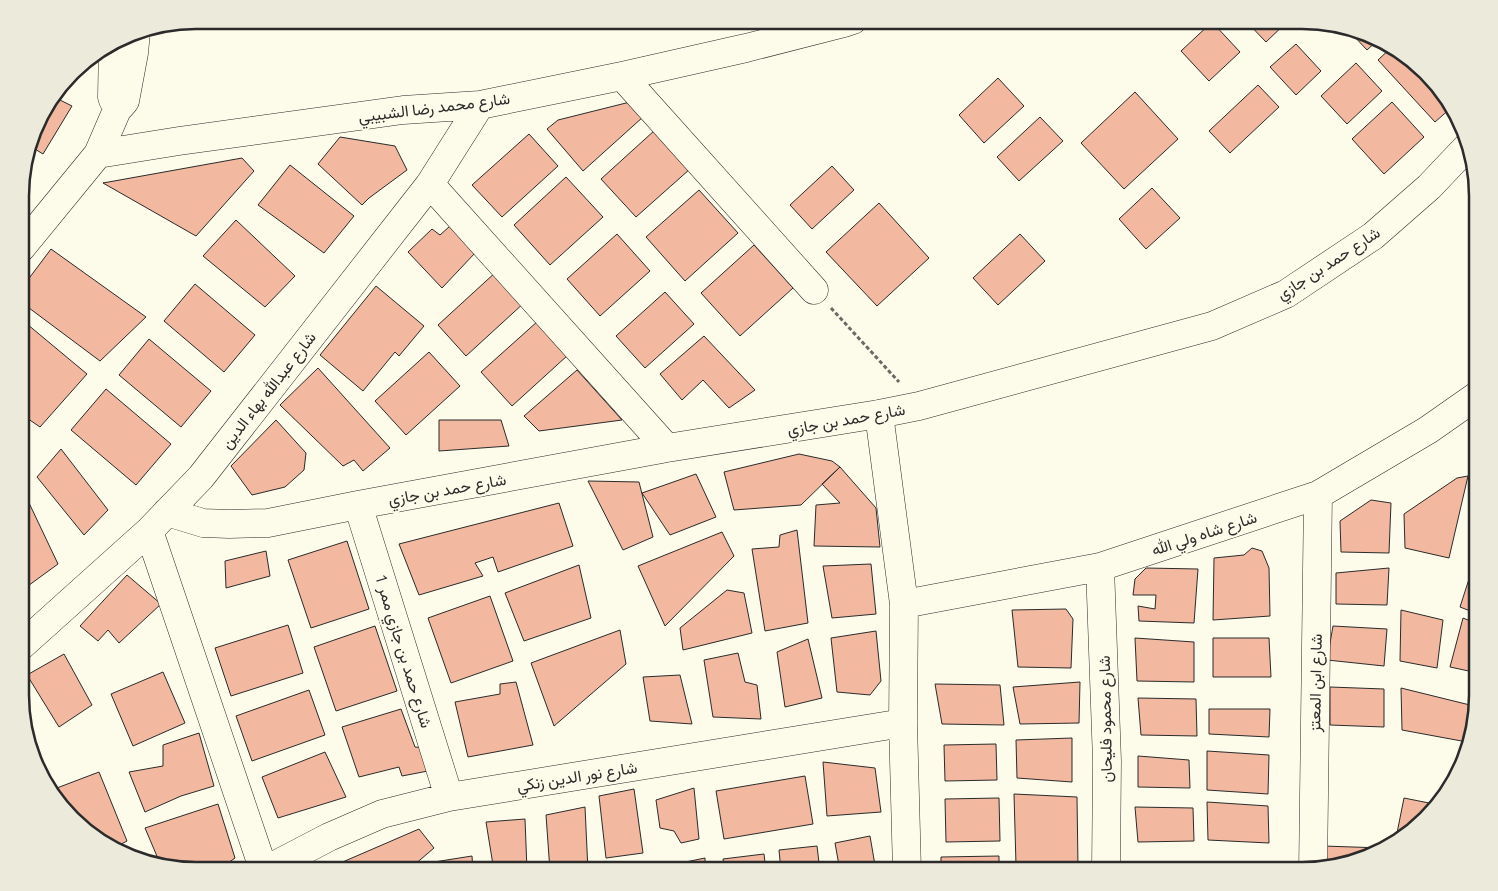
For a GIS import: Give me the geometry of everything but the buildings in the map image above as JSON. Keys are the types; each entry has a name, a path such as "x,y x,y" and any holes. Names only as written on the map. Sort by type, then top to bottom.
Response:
{"street":[{"name":"شارع محمد رضا الشبيبي","path":"98,154 393,111 480,105 622,76 824,29"},
{"path":"29,239 98,154 117,110 126,101 135,40"},
{"path":"114,51 112,97 117,110"},
{"path":"622,76 814,290"},
{"name":"شارع عبدالله بهاء الدين","path":"29,640 158,522 201,477 430,184 480,105"},
{"name":"شارع حمد بن جازي","path":"158,522 268,523 667,448 879,414 919,406 1212,326 1286,294 1373,236 1429,186 1463,151"},
{"path":"430,184 667,448"},
{"name":"شارع شاه ولي الله","path":"904,604 1100,567 1318,495 1428,430 1469,401"},
{"path":"879,414 904,604 903,724 907,862"},
{"name":"شارع ابن المعتز","path":"1313,862 1318,495"},
{"name":"شارع حمد بن جازي ممر 1","path":"358,505 449,797"},
{"path":"158,522 261,862"},
{"name":"شارع محمود فليحان","path":"1100,567 1107,760 1106,862"},
{"name":"شارع نور الدين زنكي","path":"282,862 382,814 449,797 903,724"}],"path":[{"path":"814,290 897,380"}]}
